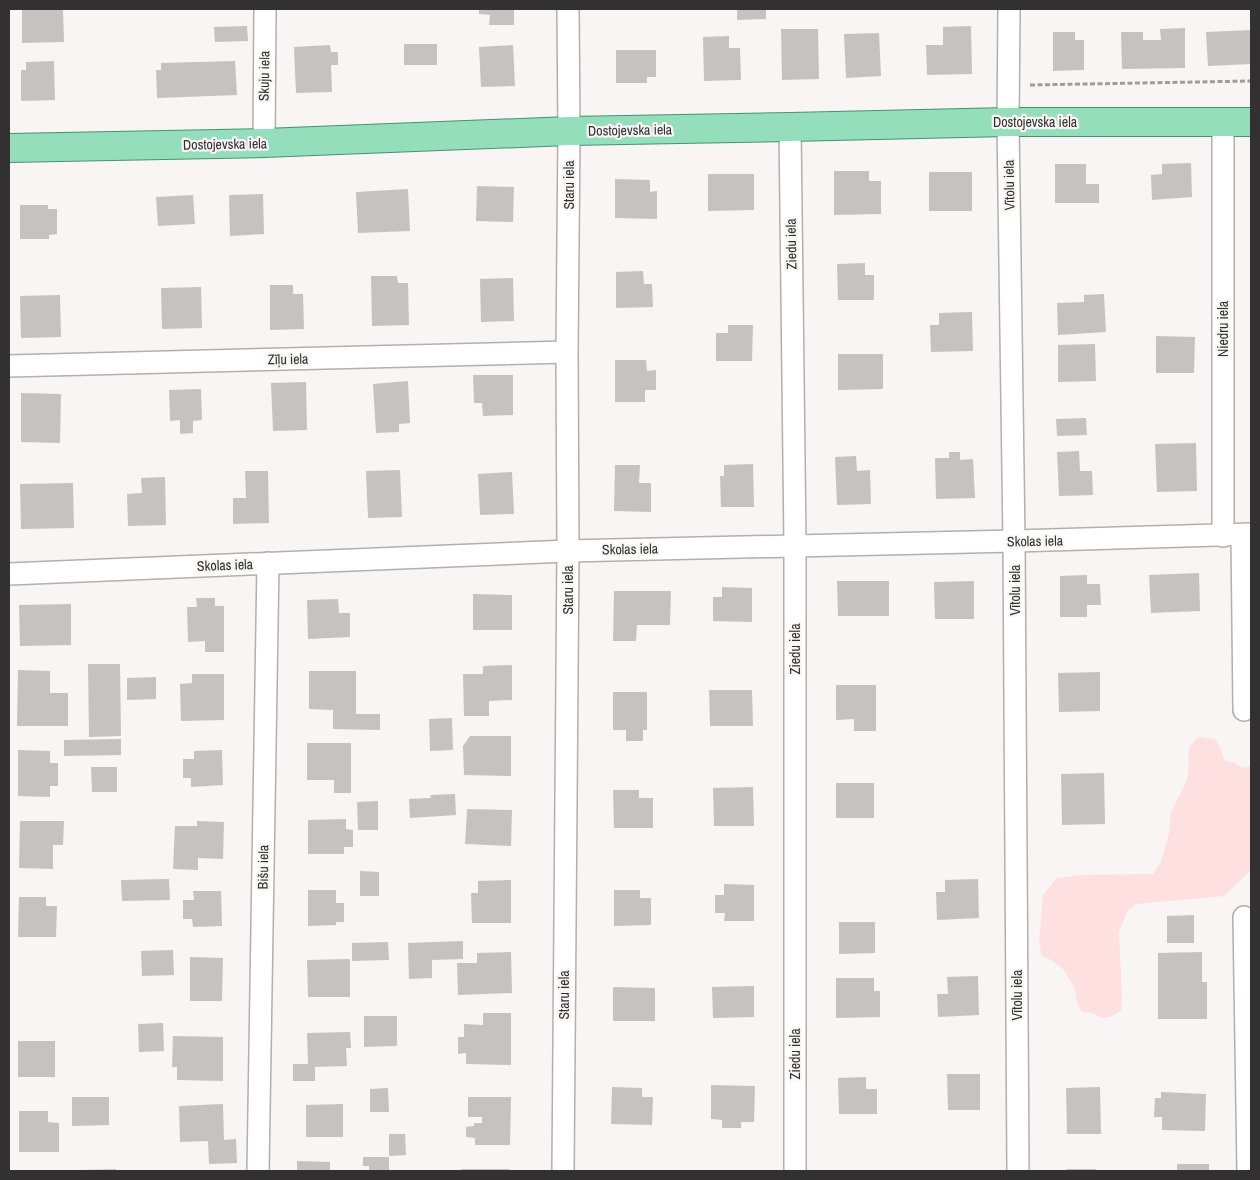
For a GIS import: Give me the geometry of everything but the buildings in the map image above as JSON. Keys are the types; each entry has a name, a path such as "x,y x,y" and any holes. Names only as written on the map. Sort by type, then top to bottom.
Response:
{"main road":[{"name":"Dostojevska iela","path":"9,148 264,143 569,131 790,128 1008,122 1251,122"}],"street":[{"name":"Skuju iela","path":"264,143 265,9"},
{"name":"Staru iela","path":"563,1171 568,551 568,9"},
{"name":"Vītolu iela","path":"1009,9 1008,122 1014,541 1018,1171"},
{"name":"Niedru iela","path":"1223,121 1244,710"},
{"name":"Ziedu iela","path":"790,128 795,545 795,1171"},
{"name":"Zīļu iela","path":"9,366 568,352"},
{"name":"Skolas iela","path":"9,574 568,551 1239,535"},
{"name":"Bišu iela","path":"258,1171 268,564"},
{"path":"1244,917 1248,1171"}],"path":[{"path":"1009,85 1251,81"}],"shaded area":[{"path":"1198,737 1215,739 1222,751 1224,760 1233,762 1242,768 1251,766 1251,870 1224,896 1137,904 1128,910 1119,932 1121,1011 1110,1017 1102,1018 1093,1013 1082,1012 1077,1003 1075,989 1064,970 1053,961 1042,956 1039,943 1043,895 1057,878 1081,875 1153,874 1161,862 1169,833 1171,811 1184,787 1188,775 1189,747"}]}
